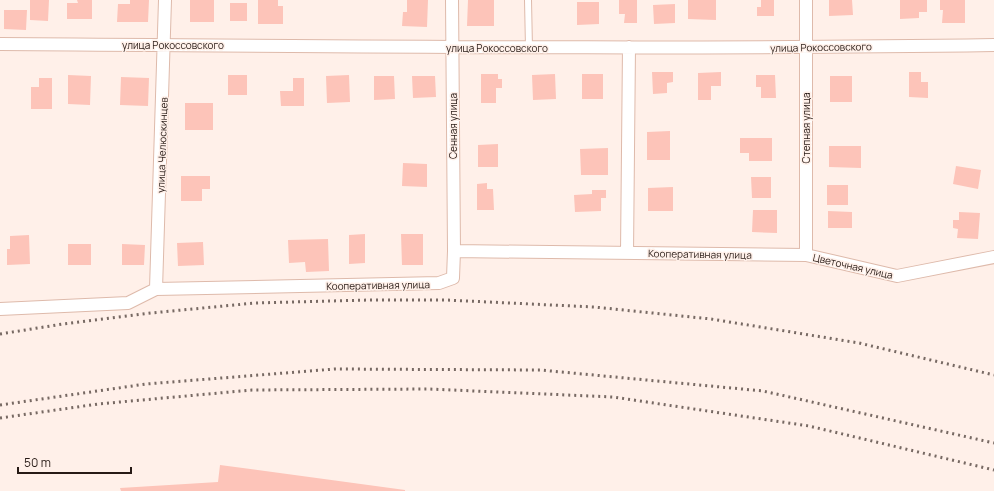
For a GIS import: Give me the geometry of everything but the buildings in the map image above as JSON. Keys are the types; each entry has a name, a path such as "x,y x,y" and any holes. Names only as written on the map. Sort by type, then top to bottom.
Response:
{"street":[{"name":"улица Челюскинцев","path":"156,289 166,0"},
{"name":"Сенная улица","path":"452,0 454,251"},
{"name":"Степная улица","path":"806,0 806,255"},
{"name":"улица Рокоссовского","path":"0,44 453,48 806,48 994,45"},
{"path":"627,253 629,48"},
{"name":"Кооперативная улица","path":"0,310 128,303 156,289 439,284 452,278 454,251 806,255"},
{"name":"Цветочная улица","path":"806,255 897,276 994,257"}],"lane":[{"path":"528,0 529,48"}],"railway":[{"path":"0,334 63,324 151,313 255,303 369,300 446,300 594,307 711,319 859,343 994,375"},
{"path":"0,405 146,384 335,369 540,370 763,391 994,443"},
{"path":"0,418 98,404 252,390 429,389 613,397 809,426 994,470"}]}
